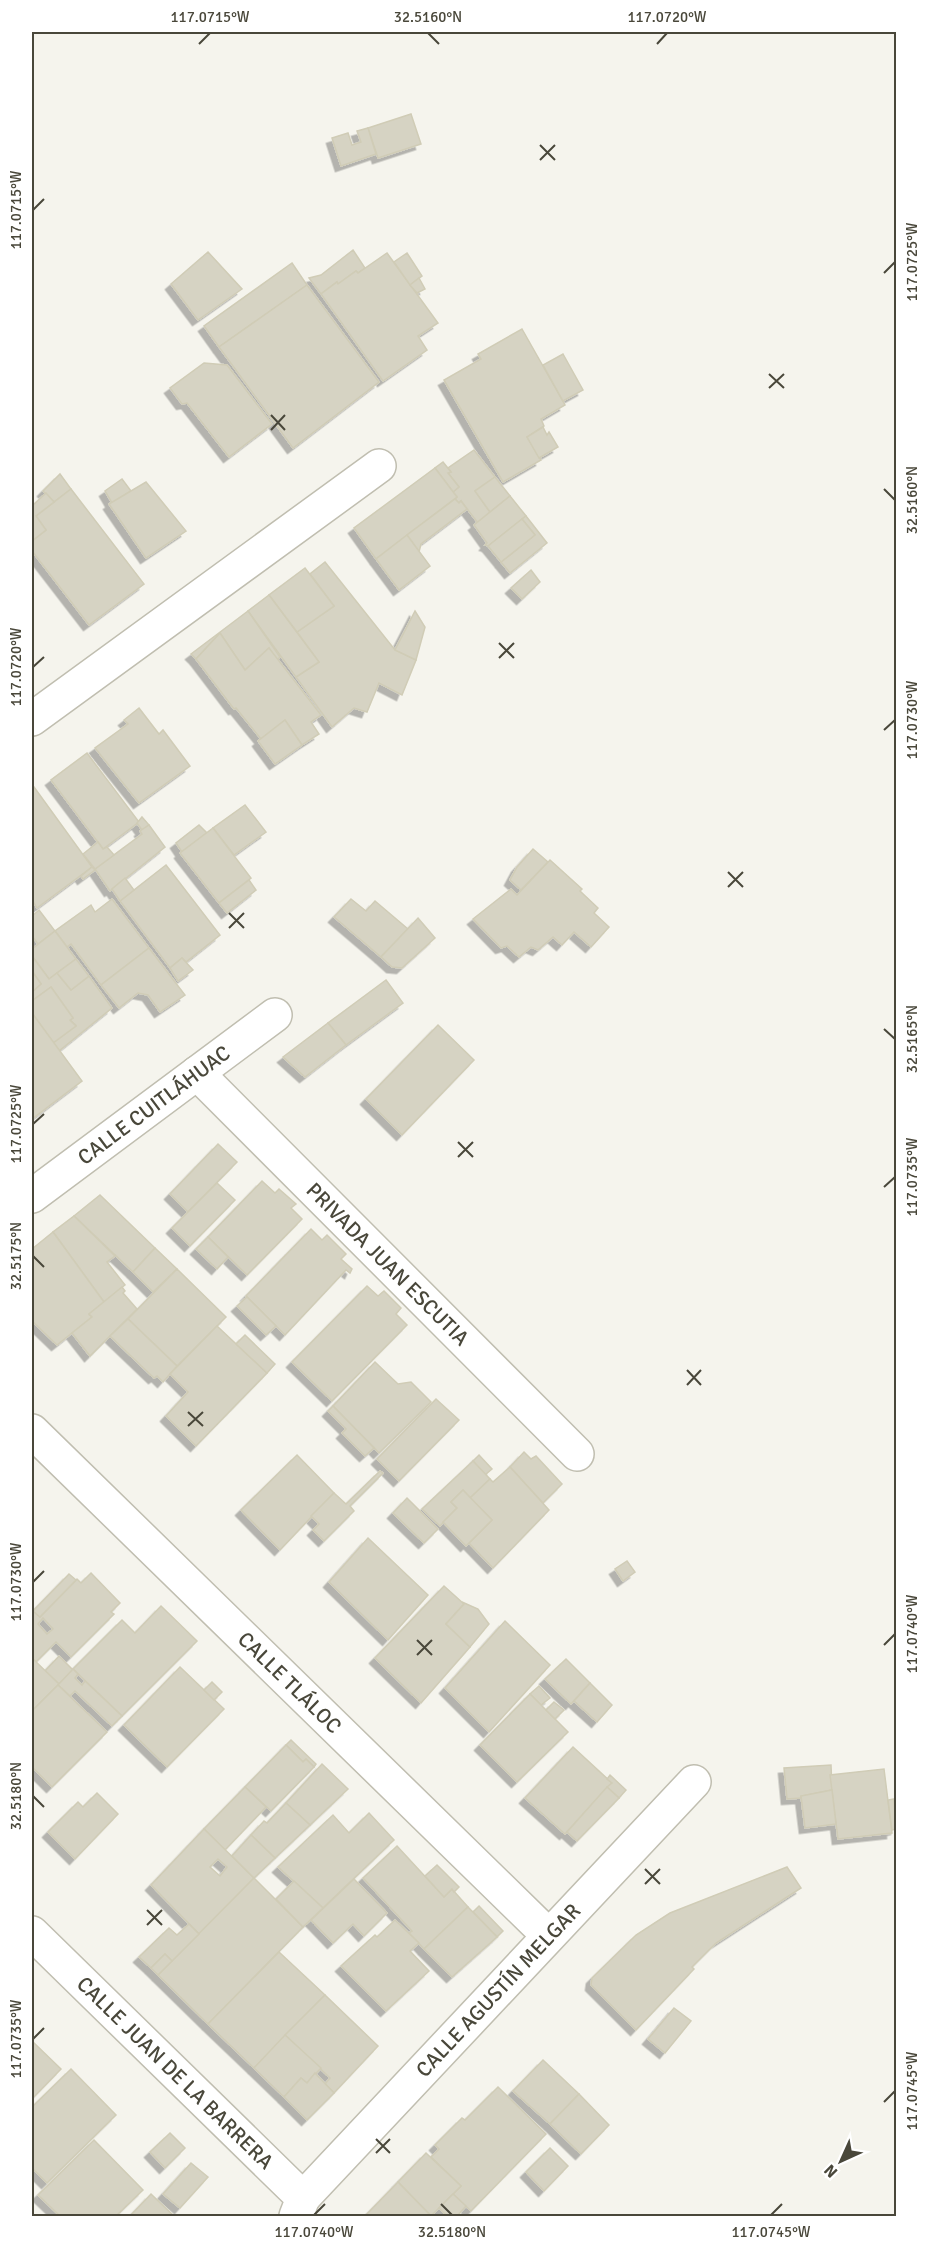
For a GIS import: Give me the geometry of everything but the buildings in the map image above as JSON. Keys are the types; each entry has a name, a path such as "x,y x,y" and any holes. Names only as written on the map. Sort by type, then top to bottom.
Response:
{"street":[{"path":"32,719 379,466"},
{"name":"CALLE CUITLÁHUAC","path":"32,1196 275,1015"},
{"name":"PRIVADA JUAN ESCUTIA","path":"197,1073 577,1454"},
{"name":"CALLE TLÁLOC","path":"32,1431 548,1935"},
{"name":"CALLE AGUSTÍN MELGAR","path":"299,2207 548,1935 694,1782"},
{"name":"CALLE JUAN DE LA BARRERA","path":"32,1933 299,2207"}]}
